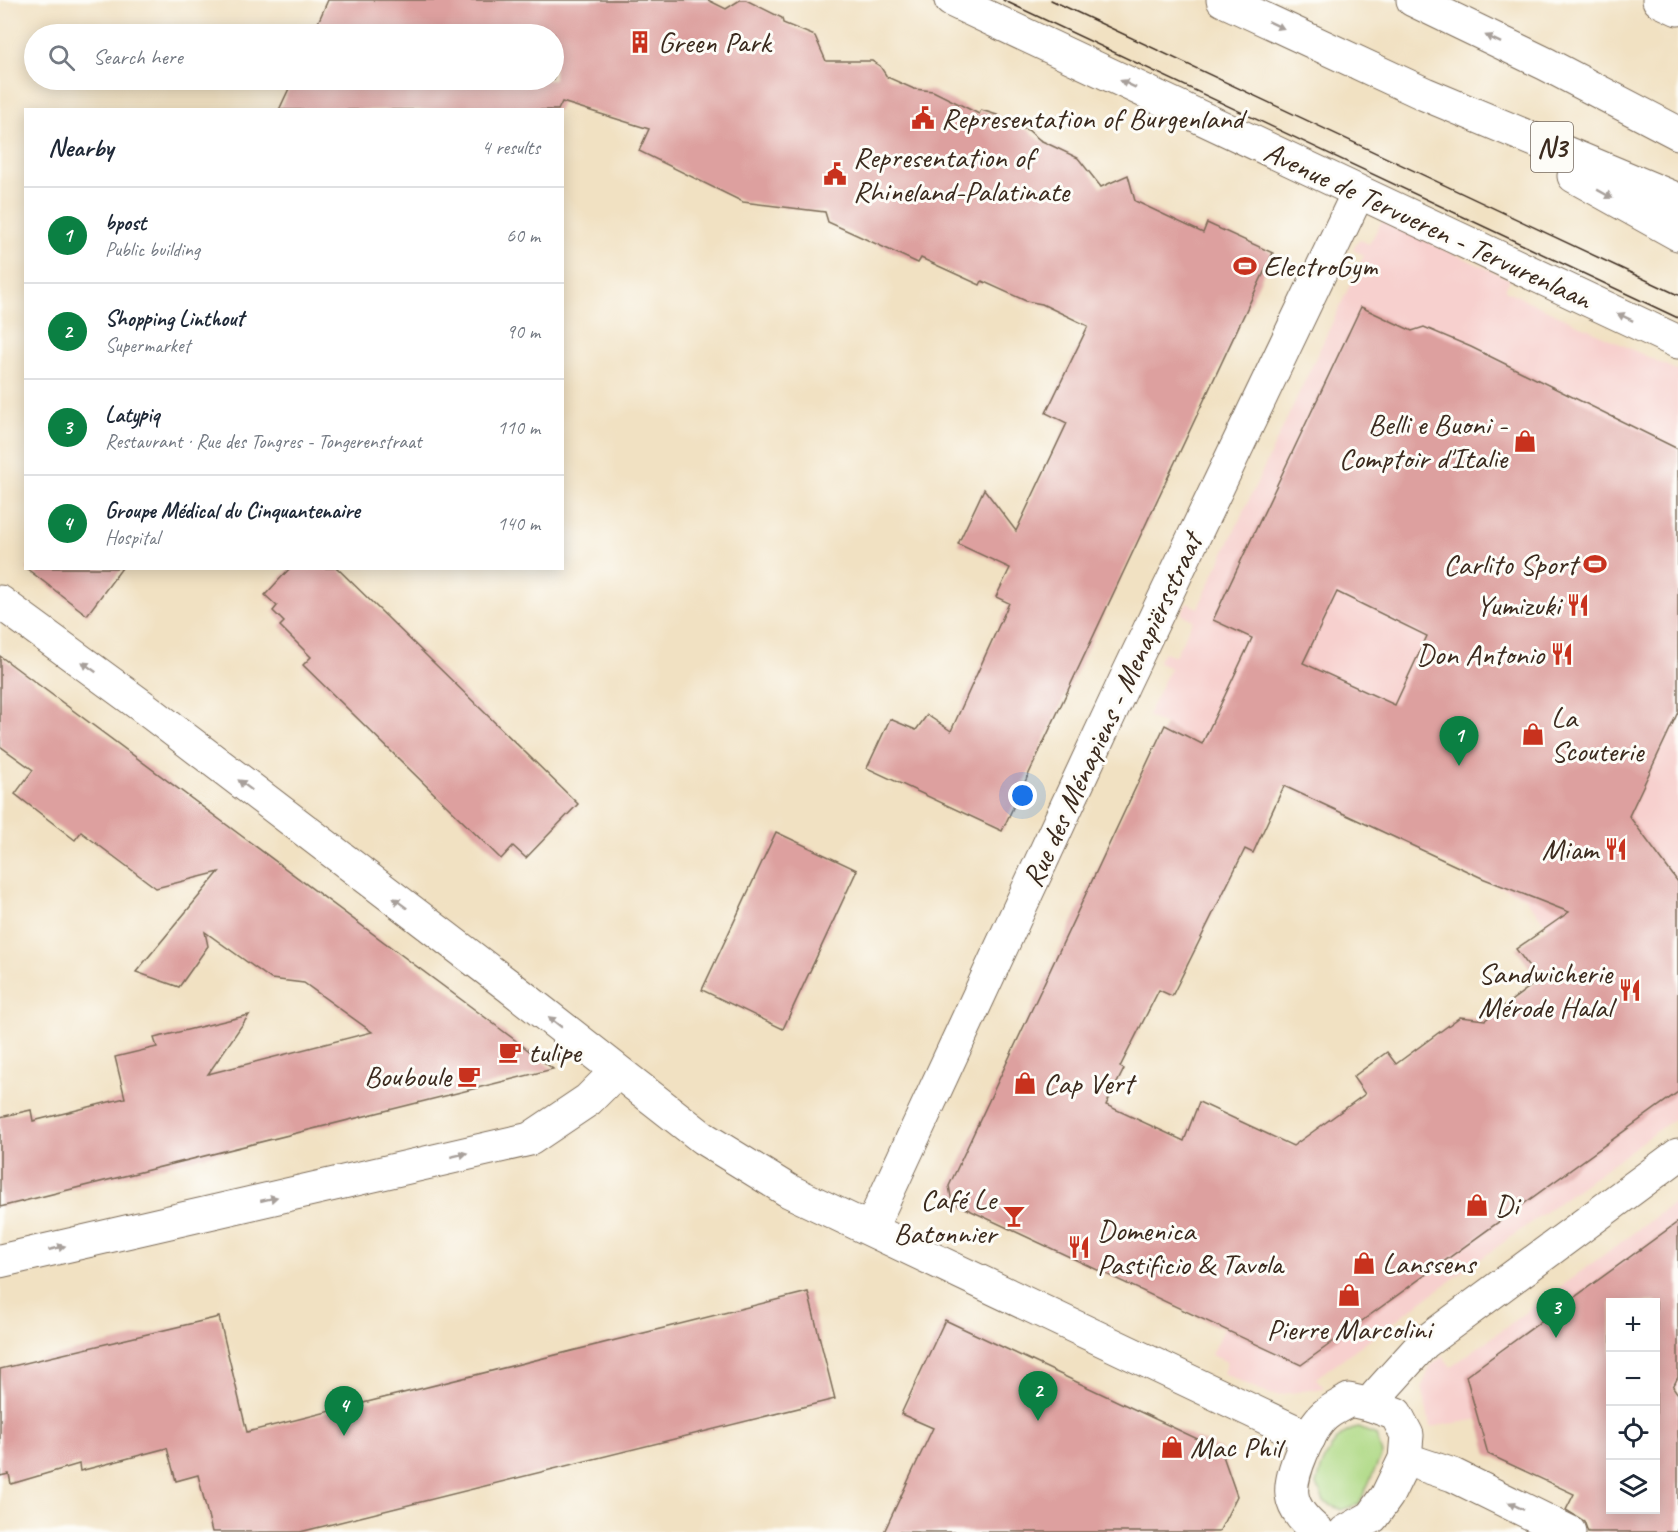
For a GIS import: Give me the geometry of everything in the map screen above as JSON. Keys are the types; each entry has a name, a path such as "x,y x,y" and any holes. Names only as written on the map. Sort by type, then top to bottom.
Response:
{"main road":[{"name":"Avenue de Tervueren - Tervurenlaan","path":"951,0 1678,342"},
{"name":"N3","path":"1223,0 1425,94 1678,200"},
{"name":"N3","path":"1413,0 1546,64 1678,133"},
{"path":"1659,0 1678,9"},
{"path":"1546,64 1678,109"},
{"path":"1425,94 1678,234"},
{"name":"Rue des Ménapiens - Menapiërsstraat","path":"871,1228 1128,673 1358,193"},
{"path":"0,602 142,706 509,986 703,1138 789,1191 1309,1438"},
{"path":"0,1261 530,1139 588,1100 616,1072"},
{"path":"1372,1405 1377,1395 1424,1343 1678,1155"},
{"path":"1305,1528 1292,1495 1296,1466 1309,1438 1324,1416 1349,1400 1396,1414 1407,1435 1405,1459 1388,1496 1372,1517 1345,1532"},
{"path":"1405,1459 1453,1475 1569,1532"}],"shaded area":[{"path":"1382,221 1510,279 1505,290 1678,371 1678,1116 1316,1378 1324,1388 1277,1395 1268,1394 1223,1373 1227,1362 1211,1355 1263,1240 1611,1008 1524,896 1478,879 1147,716 1170,668 1158,662 1164,652 1175,656 1193,620 1181,614 1187,603 1198,608 1364,255 1353,250 1359,239 1369,244"},
{"path":"1678,1200 1678,1389 1660,1391 1660,1298 1606,1298 1606,1400 1430,1427 1422,1386 1431,1365 1443,1356 1451,1367"}],"green space":[{"path":"1359,1428 1376,1435 1382,1454 1359,1504 1341,1510 1324,1502 1317,1484 1322,1466 1336,1441 1350,1430"}],"building":[{"path":"328,0 708,0 726,9 740,0 746,0 782,18 783,23 815,36 826,61 872,61 880,66 887,77 914,89 933,91 979,114 981,110 997,115 1011,126 1028,130 1040,140 1078,158 1101,187 1128,175 1135,201 1203,233 1207,223 1273,253 1002,831 867,768 890,719 916,730 927,715 951,731 1009,603 996,597 1010,568 958,544 984,489 1016,531 1067,423 1046,413 1088,326 1042,304 1026,301 982,281 980,285 921,258 918,263 828,222 825,212 743,202 639,151 649,129 562,102 559,108 280,108 288,90 564,90 564,24 317,24"},
{"path":"1361,307 1412,331 1424,327 1471,347 1678,449 1678,712 1629,816 1678,882 1678,1092 1301,1365 952,1202 949,1186 1165,725 1202,744 1252,638 1213,620","holes":["1337,592 1427,636 1395,705 1303,663","1284,786 1482,878 1569,912 1516,949 1539,980 1485,1020 1460,1017 1396,1064 1387,1052 1353,1077 1365,1094 1293,1146 1199,1102 1184,1141 1106,1105 1124,1069 1120,1067 1159,990 1172,996 1245,849 1253,853"]},
{"path":"29,570 121,570 87,615"},
{"path":"288,570 339,570 578,804 526,858 513,846 501,859 303,665 311,657 280,626 284,622 273,611 277,606 265,595"},
{"path":"0,656 553,1069 0,1207 0,1117 31,1110 33,1121 125,1098 115,1057 157,1047 154,1038 249,1015 208,1074 372,1032 304,983 271,979 205,932 208,946 179,987 136,972 219,872 156,888 81,832 75,840 15,794 33,770 0,746"},
{"path":"776,832 857,870 783,1029 702,990"},
{"path":"1678,1222 1678,1377 1673,1387 1678,1394 1678,1532 1588,1532 1584,1521 1566,1510 1574,1494 1488,1454 1466,1376"},
{"path":"808,1292 835,1399 300,1532 212,1532 198,1475 176,1481 167,1448 80,1471 79,1464 11,1484 9,1474 0,1476 0,1369 219,1317 247,1432"},
{"path":"945,1320 1221,1450 1237,1496 1219,1532 884,1532 933,1428 901,1414"}],"tram line":[{"path":"1003,0 1678,318"},
{"path":"1051,0 1678,295"}],"place":[{"name":"Green Park","path":"640,42"},
{"name":"Representation of Burgenland","path":"923,118"},
{"name":"Representation of Rhineland-Palatinate","path":"835,174"},
{"name":"ElectroGym","path":"1245,266"},
{"name":"Belli e Buoni - Comptoir d'Italie","path":"1525,441"},
{"name":"Carlito Sport","path":"1595,564"},
{"name":"Yumizuki","path":"1578,605"},
{"name":"Don Antonio","path":"1562,654"},
{"name":"La Scouterie","path":"1533,734"},
{"name":"bpost","path":"1459,766"},
{"name":"Miam","path":"1616,849"},
{"name":"Sandwicherie Mérode Halal","path":"1630,990"},
{"name":"tulipe","path":"510,1052"},
{"name":"Bouboule","path":"469,1076"},
{"name":"Cap Vert","path":"1025,1083"},
{"name":"Di","path":"1477,1205"},
{"name":"Café Le Batonnier","path":"1014,1216"},
{"name":"Domenica Pastificio & Tavola","path":"1079,1247"},
{"name":"Lanssens","path":"1364,1263"},
{"name":"Pierre Marcolini","path":"1349,1295"},
{"name":"Latypiq","path":"1556,1338"},
{"name":"Shopping Linthout","path":"1038,1421"},
{"name":"Groupe Médical du Cinquantenaire","path":"344,1436"},
{"name":"Mac Phil","path":"1172,1447"}]}
